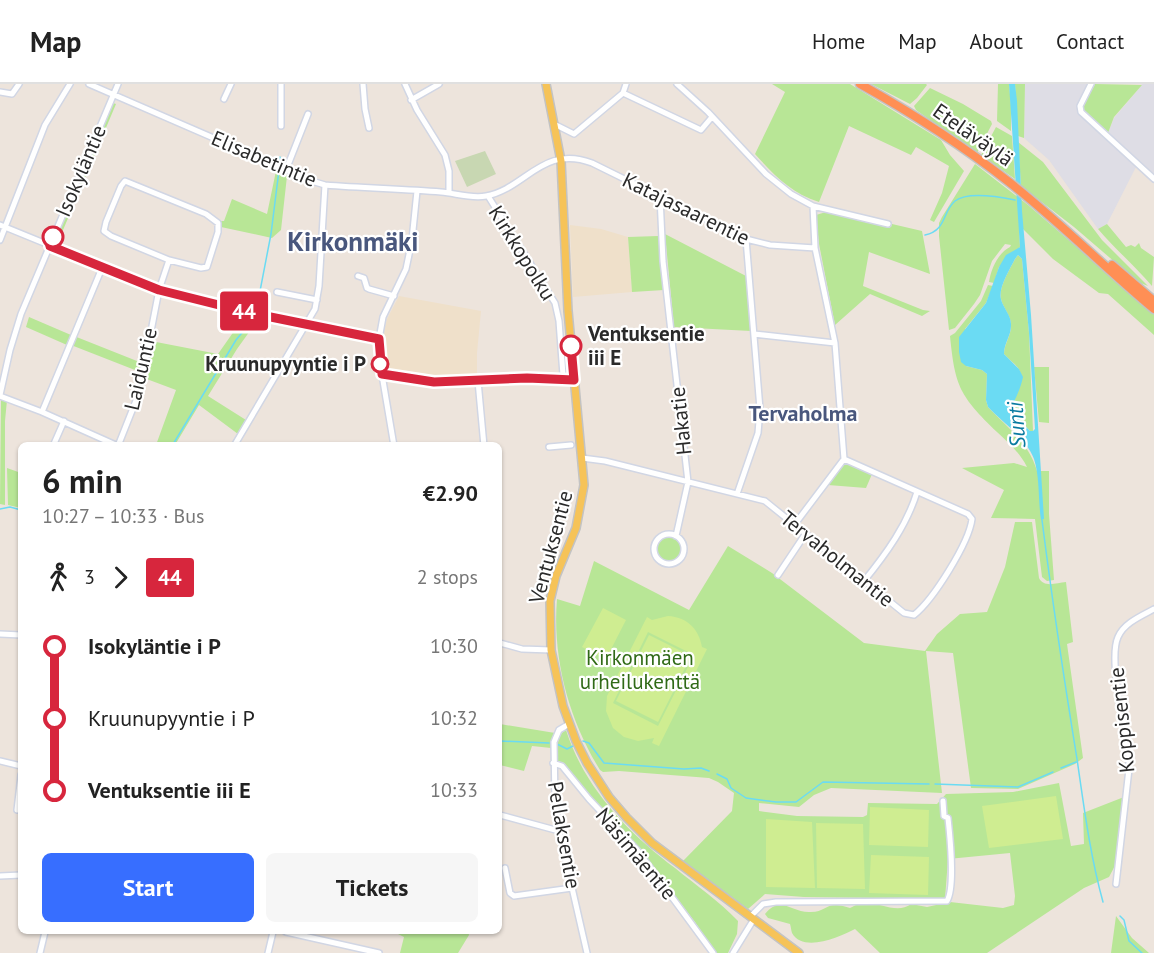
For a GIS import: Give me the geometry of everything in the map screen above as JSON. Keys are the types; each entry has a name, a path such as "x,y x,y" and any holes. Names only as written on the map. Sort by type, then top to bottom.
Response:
{"highway":[{"name":"Eteläväylä","path":"860,84 946,137 1009,182 1090,246 1152,302"}],"main road":[{"name":"Ventuksentie","path":"546,84 561,161 574,380 584,493 579,517 556,576 549,613 551,650 558,685 570,724 595,775 627,818 652,843 799,953"}],"street":[{"path":"0,92 12,94 19,84"},
{"path":"0,240 2,226 45,126 70,84"},
{"name":"Elisabetintie","path":"88,84 315,183 488,196"},
{"name":"Isokyläntie","path":"0,396 16,328 118,84"},
{"path":"224,99 231,84"},
{"path":"281,84 281,126"},
{"path":"363,84 369,128"},
{"path":"405,84 411,100 445,155 449,171 449,193"},
{"path":"411,100 439,84"},
{"path":"554,124 574,134 622,93 626,84"},
{"path":"677,84 776,184 813,206 888,224"},
{"path":"1091,84 1080,106 1081,112 1154,179"},
{"path":"622,93 701,130 712,117"},
{"path":"282,168 308,114"},
{"name":"Katajasaarentie","path":"561,161 584,160 746,239 760,243 815,248"},
{"path":"488,196 506,188 543,165 561,161"},
{"path":"125,181 206,214 218,223 216,240 207,267 201,268 169,260 104,231 125,181"},
{"path":"236,442 312,316 317,300 325,185"},
{"path":"393,442 382,374 379,339 383,317 406,269 411,248 417,191"},
{"name":"Kirkkopolku","path":"488,196 555,303 560,321 562,375 565,380"},
{"name":"Hakatie","path":"660,197 663,261 688,482 676,536 685,549 678,562 671,564 658,560 654,556 657,540 665,535 676,536"},
{"path":"795,524 843,459 835,343 815,248 813,206"},
{"path":"2,226 159,290 256,314 379,339"},
{"path":"737,494 759,428 760,409 746,239"},
{"path":"376,244 411,248"},
{"name":"Laiduntie","path":"120,442 139,393 159,290 169,260"},
{"path":"42,412 102,268"},
{"path":"358,276 364,278 367,288 394,296"},
{"path":"277,292 317,300"},
{"path":"754,334 835,343"},
{"path":"382,374 434,382 527,378 574,380"},
{"path":"478,381 484,442"},
{"path":"0,396 109,442"},
{"path":"55,442 64,421"},
{"path":"549,447 571,445"},
{"name":"Tervaholmantie","path":"582,458 605,461 765,501 904,613 911,616 920,611 944,579 954,562 972,519 968,514 843,459"},
{"path":"864,581 895,539 917,492"},
{"path":"778,575 806,533"},
{"name":"Koppisentie","path":"1116,884 1129,763 1117,681 1115,645 1126,626 1154,609"},
{"path":"0,634 18,634"},
{"path":"502,644 522,649 551,650"},
{"name":"Pellaksentie","path":"570,724 563,727 556,735 553,763 559,831 587,953"},
{"path":"0,761 18,765"},
{"name":"Näsimäentie","path":"553,763 562,766 588,799 638,851 713,953"},
{"path":"17,810 18,801"},
{"path":"733,953 758,907 776,902 947,901 951,885 949,834 943,801"},
{"path":"502,816 559,831"},
{"path":"505,868 510,893 514,897 572,888"},
{"path":"0,876 18,875"},
{"path":"40,953 45,934"},
{"path":"268,953 273,934"},
{"path":"295,934 379,953"}],"shaded area":[{"path":"1025,84 1087,84 1077,107 1079,114 1136,167 1107,224 1098,229 1049,160 1024,138"},
{"path":"1141,84 1154,84 1154,175 1108,133 1114,118"},
{"path":"570,225 601,229 628,237 632,292 573,297"},
{"path":"399,296 481,311 477,377 439,379 392,373 386,368 384,330"}],"green space":[{"path":"772,84 850,84 941,140 964,171 934,222 930,220 942,193 949,166 916,147 911,155 849,126 819,202 800,194 784,182 755,154 785,92"},
{"path":"871,84 926,84 927,85 910,104"},
{"path":"998,84 1009,84 1011,131 997,121"},
{"path":"1015,84 1025,84 1024,138 1018,136"},
{"path":"1095,84 1142,85 1114,117 1108,133 1084,110 1084,104"},
{"path":"930,88 991,121 992,124 977,153 916,110 914,106"},
{"path":"113,103 116,104 58,242 57,237"},
{"path":"996,127 1012,136 1015,179 981,155"},
{"path":"1018,142 1043,162 1102,240 1148,286 1138,282 1074,227 1021,186"},
{"path":"485,151 496,174 467,187 455,161"},
{"path":"975,164 1028,205 1154,314 1154,335 1108,294 1099,293 1053,259 1019,225 1020,247 999,267 994,283 989,282 996,262 1011,245 1005,244 992,261 980,295 955,328 949,330 939,223"},
{"path":"276,171 287,176 281,230 272,238 221,227 219,221 224,221 232,199 267,214"},
{"path":"826,212 891,227 892,224 922,231 930,274 869,252 863,286 930,311 922,316 870,294 835,325 819,244 816,215"},
{"path":"1107,224 1126,247 1131,245 1135,247 1139,243 1141,248 1154,257 1152,286 1098,229"},
{"path":"665,234 746,276 751,331 674,327"},
{"path":"658,236 664,290 632,292 628,237"},
{"path":"1018,255 1022,259 1029,333 1033,431 1030,431 1014,411 1014,399 1021,383 1020,372 1004,354 1011,323 1001,299 1001,290"},
{"path":"988,285 993,286 986,303 965,329 966,366 982,370 987,374 988,407 1023,444 1037,471 1049,471 1049,514 1054,580 1047,581 1042,577 1035,519 991,518 1004,490 962,468 1014,463 1027,467 1014,448 967,399 961,390 954,367 950,336 981,301"},
{"path":"246,314 260,317 208,396 246,420 238,434 199,405 177,442 157,442 176,390 144,378 151,341 218,354"},
{"path":"29,317 71,335 67,345 26,327"},
{"path":"74,336 142,363 140,372 71,345"},
{"path":"1034,367 1049,367 1049,423 1039,422"},
{"path":"1,399 7,400 5,505 0,504"},
{"path":"844,462 872,474 866,488 828,485"},
{"path":"7,468 18,472 18,507 8,505"},
{"name":"Kirkonmäen urheilukenttä","path":"1015,522 1032,522 1041,581 1051,584 1066,582 1073,642 1067,644 1083,758 1075,764 1018,789 971,788 953,653 926,651 942,793 831,788 814,795 799,807 759,803 759,811 797,816 863,817 867,815 868,803 937,804 946,794 1013,792 1059,783 1071,846 1084,844 1083,813 1124,797 1117,862 1109,877 1084,888 987,953 880,953 855,929 822,942 804,942 792,933 790,924 768,918 765,914 770,908 781,905 809,912 836,905 850,908 865,903 898,908 911,904 927,907 950,902 1003,908 1014,905 1010,853 948,859 945,899 804,897 765,894 748,909 683,861 732,811 734,793 709,778 619,771 603,772 589,751 571,709 565,688 557,644 556,621 557,599 580,606 594,561 689,610 728,546 772,573 864,643 925,651 937,634 960,614 987,612 1005,567"},
{"path":"669,536 678,540 682,549 678,558 669,562 660,558 656,549 660,540"},
{"path":"603,608 626,620 606,659 582,647"},
{"path":"668,616 681,619 691,625 702,647 707,649 659,746 652,743 654,738 638,741 624,737 613,728 606,711 607,696 647,617 652,620","holes":["648,632 694,655 658,726 613,703"]},
{"name":"Kirkonmäen urheilukenttä","path":"649,635 691,656 658,722 616,701"},
{"path":"502,724 555,733 551,748 532,746 524,771 502,766"},
{"path":"566,730 584,771 625,824 738,921 737,934 728,953 716,953 640,850 590,797 563,764 555,762 557,739"},
{"path":"1056,796 1063,839 989,848 982,806"},
{"path":"870,807 929,810 928,847 869,845"},
{"path":"766,819 812,822 815,888 766,887"},
{"path":"816,823 863,824 865,889 817,888"},
{"path":"871,855 929,857 928,895 869,893"},
{"path":"1116,916 1132,938 1149,953 1111,953"},
{"path":"398,934 469,935 458,953 400,953 404,937"}],"water":[{"path":"1009,84 1015,84 1017,101 1022,211 1044,519 1041,520 1034,459 1026,444 988,407 987,374 982,370 966,366 961,362 959,352 959,337 986,303 999,267 1006,255 1020,247","holes":["1018,255 1022,259 1029,333 1035,429 1033,431 1030,431 1021,421 1014,409 1013,405 1023,377 1019,369 1004,354 1011,322 1001,299 1001,290 1015,259"]}],"waterway":[{"path":"280,157 280,166"},
{"path":"174,442 236,340 255,317 271,234 279,170"},
{"path":"925,235 932,233 941,225 951,205 961,198 984,196 1015,200"},
{"path":"0,509 10,507 18,509"},
{"name":"Sunti","path":"1042,520 1085,813 1094,867 1103,902"},
{"path":"502,741 549,743"},
{"path":"583,741 589,743 604,763 684,769 701,768 709,771"},
{"path":"557,744 567,749 573,746"},
{"path":"1061,768 1076,762"},
{"path":"935,784 1018,787 1053,772"},
{"path":"717,774 727,779 731,788 746,798 776,802 796,802 823,782 929,784"},
{"path":"1120,916 1124,920 1129,941 1142,953"}],"bus line":[{"name":"44","path":"53,237 50,246 159,290 251,313 379,339 382,374 434,382 527,378 574,380 571,346"}],"place":[{"name":"Ventuksentie iii E","path":"571,346"},
{"name":"Kruunupyyntie i P","path":"380,364"}],"district":[{"name":"Kirkonmäki","path":"353,242"},
{"name":"Tervaholma","path":"803,413"}]}
